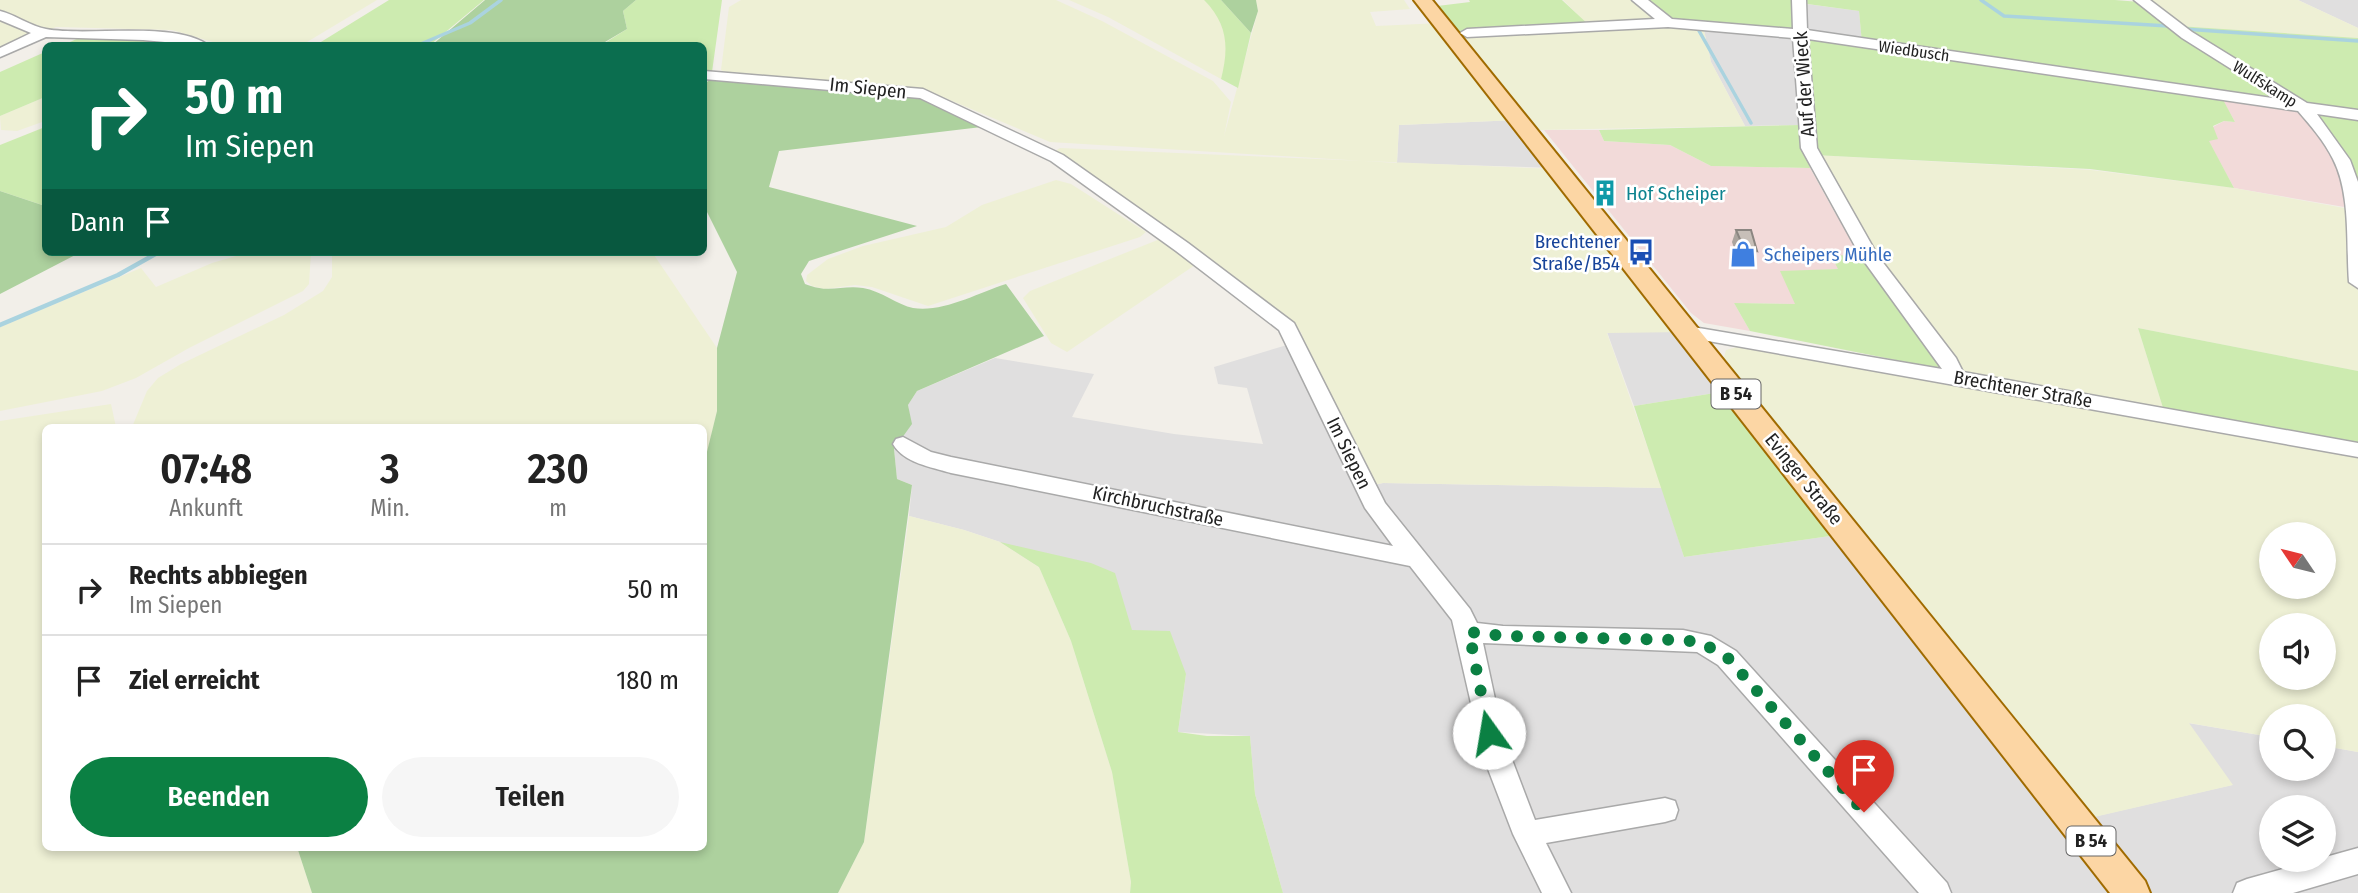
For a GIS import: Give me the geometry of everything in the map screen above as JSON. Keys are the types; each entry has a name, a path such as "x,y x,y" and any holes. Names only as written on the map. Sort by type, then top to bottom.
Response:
{"main road":[{"name":"Evinger Straße","path":"1423,0 2132,893"}],"street":[{"path":"1639,0 1668,23"},
{"name":"Auf der Wieck","path":"1799,0 1802,85 1809,148 1857,236 1949,363 1955,377"},
{"name":"Wulfskamp","path":"2141,0 2187,35 2303,107 2323,130 2342,160 2351,186 2358,282"},
{"path":"0,15 44,33 148,34 189,42"},
{"name":"Wiedbusch","path":"1467,33 1668,23 1802,34 2358,115"},
{"path":"0,53 44,33"},
{"name":"Im Siepen","path":"707,75 827,83 923,94 1057,158 1182,247 1287,327 1376,508 1453,603 1469,632 1482,704 1496,760 1527,834 1557,893"},
{"name":"Brechtener Straße","path":"1687,332 1751,341 2358,450"},
{"name":"Kirchbruchstraße","path":"904,444 924,458 951,465 1416,559"},
{"path":"1469,632 1503,636 1683,640 1716,649 1727,657 1937,893"},
{"path":"1527,834 1665,810"},
{"path":"2247,893 2356,863"}],"shaded area":[{"path":"2298,0 2358,0 2358,28"},
{"path":"1799,3 1859,11 1862,42 1800,125 1745,126 1711,62 1703,26"},
{"path":"2220,95 2300,109 2339,160 2350,208 2234,188 2208,140 2213,127 2224,121 2235,122"},
{"path":"1518,120 1555,168 1397,163 1399,125"},
{"path":"1544,130 1599,130 1604,141 1670,145 1711,166 1810,168 1835,213 1864,256 1832,256 1839,269 1781,272 1796,304 1734,303 1750,331 1704,323 1691,313"},
{"path":"1607,332 1687,332 1721,392 1634,406"},
{"path":"1287,345 1351,480 1369,486 1383,483 1662,488 1684,557 1830,536 2058,825 2232,785 2188,723 2259,735 2259,781 2336,781 2336,748 2358,752 2358,893 1283,893 1255,794 1250,736 1178,732 1186,674 1132,630 1000,542 909,516 912,485 897,479 894,449 911,424 908,405 917,391 995,358 1094,374 1072,417 1174,434 1263,444 1247,388 1218,384 1214,367"}],"green space":[{"path":"0,0 377,0 307,42 213,42 172,30 56,27 0,51"},
{"path":"389,0 484,0 434,42 321,42"},
{"path":"485,0 636,0 623,11 627,29 605,42 436,42"},
{"path":"636,0 722,0 712,72 707,73 707,42 606,42 627,29 623,11"},
{"path":"741,0 1056,0 1102,21 1213,81 1231,102 1224,136 1258,11 1256,0 1404,0 1410,9 1370,12 1376,26 1441,23 1518,120 1399,125 1397,163 1050,142 928,91 724,72 721,70 729,7"},
{"path":"1069,0 1204,0 1216,12 1225,35 1227,56 1221,79 1108,17"},
{"path":"1204,0 1221,0 1251,33 1238,88 1221,79 1225,57 1222,27"},
{"path":"1221,0 1256,0 1258,11 1251,33"},
{"path":"1469,0 1562,0 1590,26 1452,35 1429,7 1470,2"},
{"path":"1563,0 1639,0 1703,26 1711,62 1745,126 1537,130 1453,35 1590,27"},
{"path":"1639,0 2115,0 2140,2 2178,26 2358,38 2358,255 2354,187 2311,107 2221,96 2235,122 2224,121 2213,126 2218,139 2209,141 2234,188 2090,169 1814,155 1801,34 1676,24","holes":["1800,3 1859,11 1862,43 1802,34"]},
{"path":"2144,0 2298,0 2358,28 2358,38 2178,26"},
{"path":"81,37 146,37 165,42 70,42"},
{"path":"42,53 42,98 0,116 0,72"},
{"path":"711,78 907,93 990,126 779,151 769,187 917,226 809,261 801,274 805,284 828,289 863,288 907,306 924,309 948,305 1006,284 1044,336 917,391 908,405 912,424 894,449 897,479 912,485 864,842 838,893 312,893 298,851 707,851 707,452 717,411 717,348 737,272 707,212 707,82"},
{"path":"42,98 42,122 17,131 1,130 0,116"},
{"path":"1800,125 1810,168 1711,166 1670,145 1604,141 1599,130"},
{"path":"42,128 42,205 0,191 0,145"},
{"path":"1060,148 1556,169 1687,332 1607,333 1662,488 1383,483 1369,486 1302,345 1302,334 1293,322 1052,153"},
{"path":"1814,155 2091,170 2234,188 2350,209 2358,292 2358,371 2138,328 2164,411 1966,374 1955,366 1901,296"},
{"path":"1056,180 1071,184 1146,232 1140,237 928,306 872,287 855,285 825,289 812,286 806,281 807,275 828,259 863,246 946,227 982,205"},
{"path":"0,191 42,205 42,256 73,256 0,294"},
{"path":"1160,239 1195,265 1067,352 1051,343 1023,298 1030,291"},
{"path":"1831,255 1864,256 1940,361 1940,366 1936,368 1750,331 1734,303 1795,304 1780,271 1838,269"},
{"path":"236,256 311,256 309,284 303,291 189,348 136,378 102,391 0,411 0,327 141,268 156,287 212,263"},
{"path":"332,256 655,256 717,348 717,411 707,452 707,424 133,424 147,391 158,378 181,364 284,315 323,291 332,277"},
{"path":"2138,328 2358,371 2358,449 2164,411"},
{"path":"1744,345 2358,450 2358,752 2336,748 2336,704 2259,704 2259,735 2189,723 2233,785 2090,818 1723,361 1726,350"},
{"path":"1721,392 1830,536 1684,557 1634,406"},
{"path":"111,404 115,424 42,424 42,851 298,851 312,893 0,893 0,421"},
{"path":"909,516 1000,542 1039,567 1071,641 1112,772 1131,882 1130,893 838,893 864,842"},
{"path":"1000,542 1091,563 1115,573 1132,630 1170,631 1186,674 1178,732 1207,736 1250,736 1255,794 1283,893 1130,893 1131,882 1112,772 1071,641 1039,567"}],"building":[{"path":"1736,230 1751,230 1757,251 1742,244"}],"waterway":[{"path":"425,42 470,23 501,0"},
{"path":"1981,0 2004,16 2168,26"},
{"path":"1701,29 1698,29 1751,123"},
{"path":"2184,29 2358,41"},
{"path":"0,325 118,275 152,256"}],"place":[{"name":"Hof Scheiper","path":"1605,193"},
{"name":"Brechtener Straße/B54","path":"1641,252"},
{"name":"Scheipers Mühle","path":"1743,254"}],"route":[{"path":"1489,733 1469,632 1503,636 1665,639 1702,643 1727,657 1864,812"}]}
